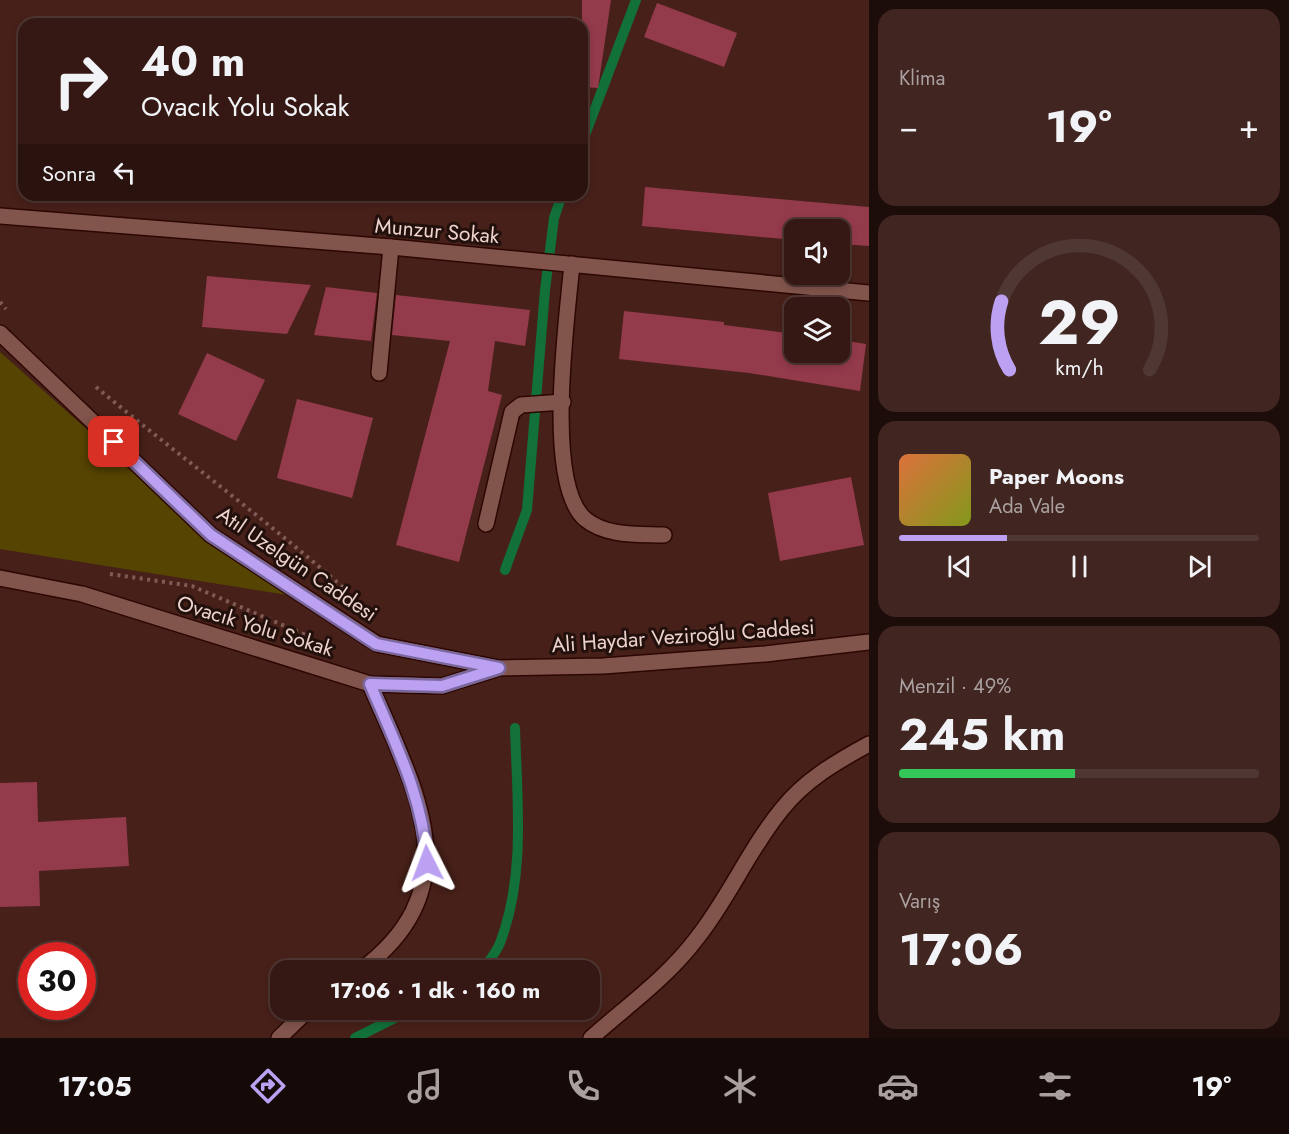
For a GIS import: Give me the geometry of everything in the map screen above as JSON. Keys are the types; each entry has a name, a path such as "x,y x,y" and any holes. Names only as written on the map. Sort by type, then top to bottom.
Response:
{"street":[{"name":"Munzur Sokak","path":"0,216 391,247 869,292"},
{"path":"379,373 391,247"},
{"path":"572,264 562,438 566,484 571,500 585,518 600,528 616,532 664,535"},
{"name":"Atıl Uzelgün Caddesi","path":"0,333 211,535 376,644 499,668"},
{"path":"486,524 510,417 515,408 521,405 563,402"},
{"name":"Ovacık Yolu Sokak","path":"0,578 82,594 370,684 442,686 499,668"},
{"name":"Ali Haydar Veziroğlu Caddesi","path":"499,668 615,666 765,654 869,642"},
{"path":"370,684 415,789 426,833 427,863 419,900 401,931 374,960"},
{"path":"591,1038 674,966 698,938 782,809 805,784 831,765 869,744"},
{"path":"279,1038 298,1020"}],"path":[{"path":"0,302 11,315"},
{"path":"92,383 241,506 291,542 351,595"},
{"path":"99,573 192,586 312,638"}],"shaded area":[{"path":"0,352 91,433 300,597 0,549"}],"building":[{"path":"582,0 611,0 598,88 588,87 588,18 582,18"},
{"path":"657,3 737,33 724,67 644,37"},
{"path":"645,187 869,207 869,246 850,245 850,219 784,219 784,239 642,226"},
{"path":"207,276 311,285 287,334 202,327"},
{"path":"326,287 377,293 371,341 314,335"},
{"path":"396,295 530,310 525,346 495,341 488,391 502,395 459,562 396,545 450,341 392,335"},
{"path":"624,311 724,322 724,325 784,333 784,363 850,363 850,342 866,344 860,391 749,373 619,359"},
{"path":"207,353 265,380 236,441 178,414"},
{"path":"297,399 373,418 352,498 277,478"},
{"path":"851,477 864,545 780,561 768,493"},
{"path":"37,782 38,822 126,817 129,866 39,871 40,906 0,907 0,783"}],"waterway":[{"path":"588,127 636,0"},
{"path":"505,570 527,510 545,290 554,218 560,201"},
{"path":"490,960 500,943 508,917 517,864 518,809 515,728"},
{"path":"355,1038 391,1020"}],"route":[{"path":"114,442 211,535 376,644 499,668 442,686 370,684 415,789 426,833 427,863"}]}
